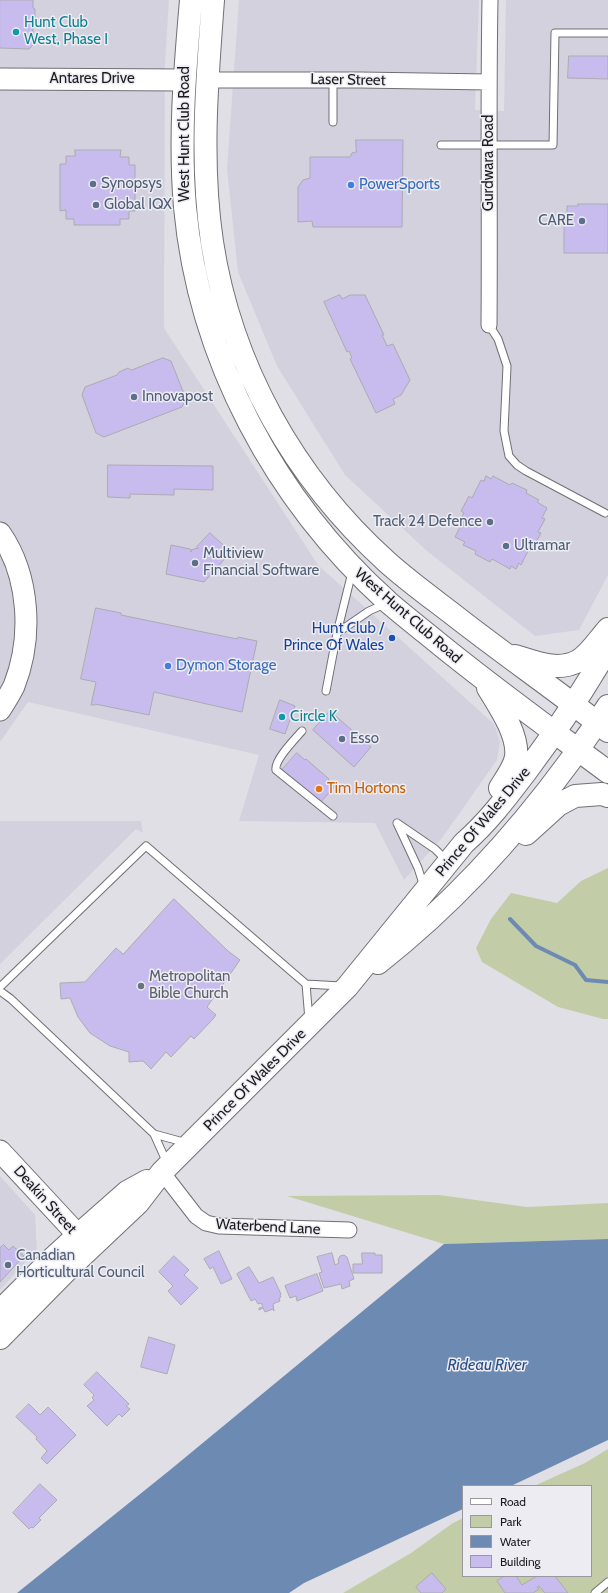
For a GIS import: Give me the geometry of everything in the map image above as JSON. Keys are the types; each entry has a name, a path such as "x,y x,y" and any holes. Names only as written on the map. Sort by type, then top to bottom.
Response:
{"main road":[{"name":"West Hunt Club Road","path":"191,0 184,80 182,160 188,230 202,300 221,363 262,449 310,517 353,568 389,602 484,680 608,772"},
{"name":"West Hunt Club Road","path":"214,0 207,80 206,155 212,241 222,291 236,336 264,403 285,440 304,468 342,517 387,562 503,653 574,705 604,720"},
{"path":"184,80 207,80"},
{"path":"503,653 547,664 564,665 578,660 608,629"},
{"name":"Prince Of Wales Drive","path":"0,1311 53,1258 84,1242 138,1203 165,1169 347,987 448,862 501,804 555,733 574,705 608,648"},
{"path":"464,843 512,768 516,756 515,744 505,717 484,680"},
{"name":"Prince Of Wales Drive","path":"347,987 400,946 483,868 548,790 578,749 604,720"},
{"path":"483,868 506,853 558,805 568,799 575,796 602,794 608,796"},
{"path":"448,862 458,876 460,885 457,894"},
{"name":"Prince Of Wales Drive","path":"0,1338 66,1271 84,1242"}],"street":[{"name":"Gurdwara Road","path":"489,325 490,0"},
{"name":"Antares Drive","path":"0,79 184,80"},
{"name":"Laser Street","path":"207,80 489,82"},
{"path":"0,533 7,543 18,570 24,599 27,627 23,657 14,687 0,710"},
{"name":"Deakin Street","path":"0,1151 84,1242"},
{"name":"Waterbend Lane","path":"165,1169 196,1216 206,1223 219,1226 349,1230"}],"lane":[{"path":"441,145 553,145 555,33 608,33"},
{"path":"333,80 333,122"},
{"path":"489,325 498,339 507,366 504,431 509,456 526,472 605,513"},
{"path":"326,691 337,633 353,568"},
{"path":"337,633 369,611 389,602"},
{"path":"302,731 279,759 276,765 276,770 333,816"},
{"path":"424,892 418,868 397,823 435,849 448,862"},
{"path":"0,987 146,846 306,984 347,987"},
{"path":"306,984 309,1026"},
{"path":"0,991 11,999 154,1134 191,1144"},
{"path":"154,1134 165,1169"},
{"path":"595,1593 608,1582"}],"shaded area":[{"path":"0,0 169,0 165,63 164,328 318,565 494,724 500,742 497,760 442,838 404,880 375,823 239,821 259,755 28,702 0,742"},
{"path":"239,0 479,0 475,110 504,111 506,0 608,0 608,575 579,630 535,636 427,551 345,475 277,366 238,272 227,169"},
{"path":"0,821 141,821 143,833 136,829 0,964"},
{"path":"0,1176 35,1215 37,1249 0,1290"}],"green space":[{"path":"608,868 608,1019 558,1007 482,962 476,948 491,919 511,893 557,903 581,881"},
{"path":"439,1195 527,1207 608,1203 608,1239 444,1244 287,1196"},
{"path":"608,1449 608,1593 343,1593 411,1553 453,1523 462,1518 462,1577 592,1577 592,1485 536,1485 585,1463"}],"water":[{"name":"Rideau River","path":"608,1239 608,1440 513,1485 462,1485 462,1509 304,1583 289,1593 17,1593 170,1470 444,1244"}],"building":[{"name":"Hunt Club West, Phase I","path":"0,0 33,0 35,19 33,20 33,45 29,49 0,48"},
{"path":"569,56 608,56 608,79 568,78"},
{"name":"PowerSports","path":"356,140 403,140 402,227 313,227 312,221 298,222 298,187 303,180 310,178 310,157 350,157 352,153 356,152"},
{"path":"75,150 121,150 120,157 129,157 129,165 135,165 135,211 129,211 129,219 120,219 120,225 74,225 74,219 66,219 66,210 60,211 60,164 66,164 66,156 75,156"},
{"path":"578,204 608,204 608,253 564,253 564,220 567,220 567,206 578,206"},
{"path":"340,295 342,299 350,295 365,295 384,335 382,335 387,346 393,344 410,380 401,395 393,399 395,404 376,413 350,359 352,358 349,351 347,352 324,302"},
{"name":"Innovapost","path":"163,358 171,361 186,399 182,407 104,437 96,433 82,395 85,387 117,375 119,372 128,368 131,370"},
{"path":"108,465 213,466 213,490 174,489 174,495 130,494 130,498 108,497"},
{"path":"486,476 491,479 493,476 510,485 512,483 527,490 526,493 539,500 537,502 547,508 542,518 545,519 538,532 541,533 533,548 530,547 521,565 519,563 516,569 511,566 510,569 492,559 490,562 475,554 476,551 463,545 465,542 455,537 460,527 457,526 464,513 461,511 469,496 472,498 481,480 484,481"},
{"name":"Multiview Financial Software","path":"210,533 231,552 204,582 166,574 171,545 190,549 191,552 191,550 198,549 197,547"},
{"name":"Dymon Storage","path":"96,608 121,613 121,615 237,639 238,637 257,641 242,712 154,692 149,715 95,704 91,705 96,682 81,679"},
{"name":"Circle K","path":"280,700 295,706 285,734 270,729"},
{"name":"Esso","path":"330,711 371,747 354,767 313,730"},
{"name":"Circle K","path":"297,753 305,760 306,759 335,786 319,804 281,771"},
{"name":"Metropolitan Bible Church","path":"174,899 228,951 240,960 207,1007 216,1015 213,1019 194,1039 191,1036 171,1057 166,1052 151,1069 143,1061 129,1062 129,1052 110,1046 90,1033 78,1017 70,998 61,999 60,983 85,982 116,948 123,954"},
{"path":"4,1245 9,1250 13,1246 24,1256 0,1282 0,1248"},
{"path":"219,1251 232,1279 221,1284 213,1267 210,1269 204,1259"},
{"path":"332,1253 335,1265 339,1263 338,1260 340,1256 344,1255 347,1257 354,1279 349,1281 350,1286 342,1289 341,1284 324,1288 319,1273 322,1272 317,1257"},
{"path":"362,1253 375,1253 375,1255 382,1255 382,1273 353,1273 353,1264 362,1264"},
{"path":"174,1256 189,1270 184,1275 198,1288 181,1305 168,1291 173,1286 159,1272"},
{"path":"249,1267 259,1283 273,1277 281,1294 281,1297 279,1298 280,1301 273,1304 274,1311 273,1309 265,1312 263,1308 259,1310 259,1308 263,1307 261,1303 258,1304 255,1299 251,1301 237,1274"},
{"path":"317,1274 323,1291 297,1301 296,1296 290,1298 285,1286"},
{"path":"149,1337 175,1345 167,1374 141,1367"},
{"path":"97,1372 129,1404 126,1406 130,1409 122,1417 119,1414 107,1426 87,1406 94,1400 92,1398 94,1395 84,1385"},
{"path":"29,1404 40,1415 48,1407 76,1435 47,1464 41,1458 47,1451 36,1439 37,1437 16,1417"},
{"path":"40,1484 57,1500 39,1518 41,1520 33,1528 31,1527 29,1529 13,1513"},
{"path":"432,1573 446,1589 442,1593 421,1593 416,1587"},
{"path":"503,1577 517,1577 522,1585 535,1577 556,1577 568,1593 545,1593 539,1586 537,1587 539,1589 533,1593 505,1593 497,1581"}],"waterway":[{"path":"510,919 536,946 575,965 586,980 608,982"}],"place":[{"name":"Hunt Club West, Phase I","path":"16,32"},
{"name":"Synopsys","path":"93,184"},
{"name":"PowerSports","path":"351,185"},
{"name":"Global IQX","path":"96,205"},
{"name":"CARE","path":"582,221"},
{"name":"Innovapost","path":"134,397"},
{"name":"Track 24 Defence","path":"490,522"},
{"name":"Ultramar","path":"506,546"},
{"name":"Multiview Financial Software","path":"195,563"},
{"name":"Hunt Club / Prince Of Wales","path":"392,638"},
{"name":"Dymon Storage","path":"168,666"},
{"name":"Circle K","path":"282,717"},
{"name":"Esso","path":"342,739"},
{"name":"Tim Hortons","path":"319,789"},
{"name":"Metropolitan Bible Church","path":"141,986"},
{"name":"Canadian Horticultural Council","path":"8,1265"}]}
